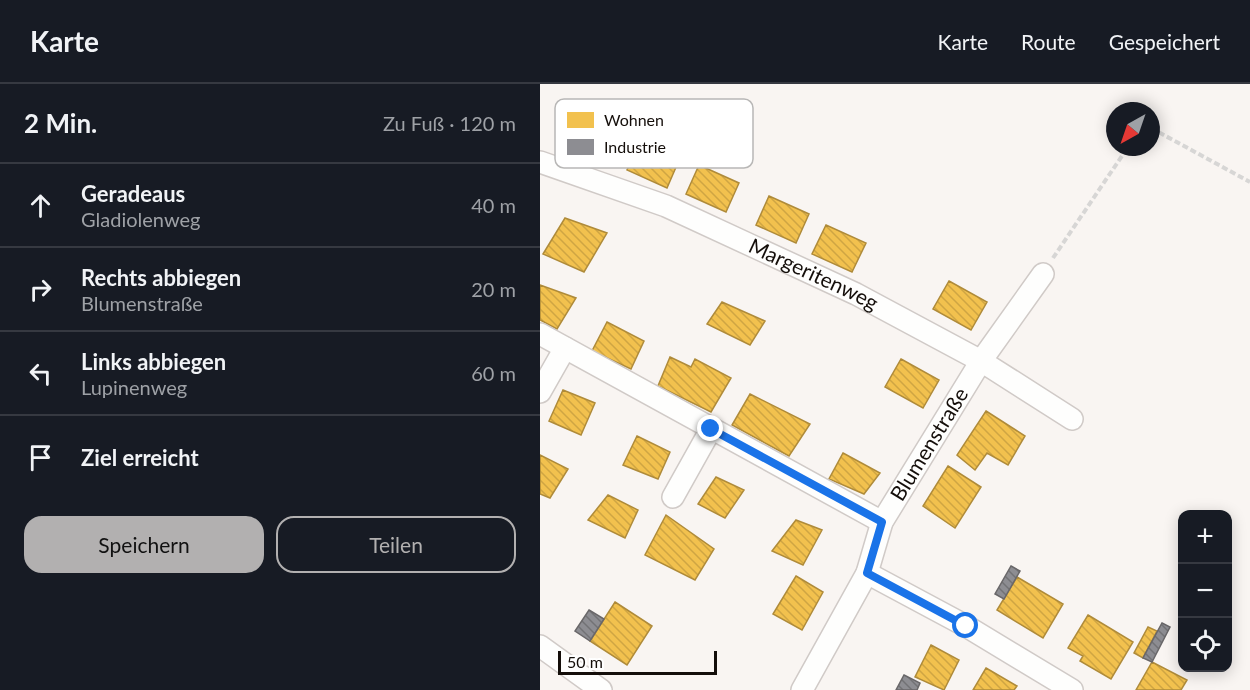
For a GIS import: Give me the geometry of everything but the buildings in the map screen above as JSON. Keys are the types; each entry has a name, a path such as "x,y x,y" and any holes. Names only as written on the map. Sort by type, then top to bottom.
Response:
{"street":[{"name":"Margeritenweg","path":"540,162 555,167"},
{"name":"Margeritenweg","path":"557,168 666,206 856,294 981,361 1072,418"},
{"name":"Blumenstraße","path":"802,690 867,573 882,522 981,361 1043,273"},
{"path":"540,334 882,522"},
{"path":"540,392 565,348"},
{"path":"673,497 711,429"},
{"path":"867,573 966,626 1072,690"},
{"path":"540,646 601,690"}],"path":[{"path":"1160,133 1250,182"},
{"path":"1043,273 1122,156"}],"route":[{"path":"711,429 882,522 867,573 966,626"}]}
